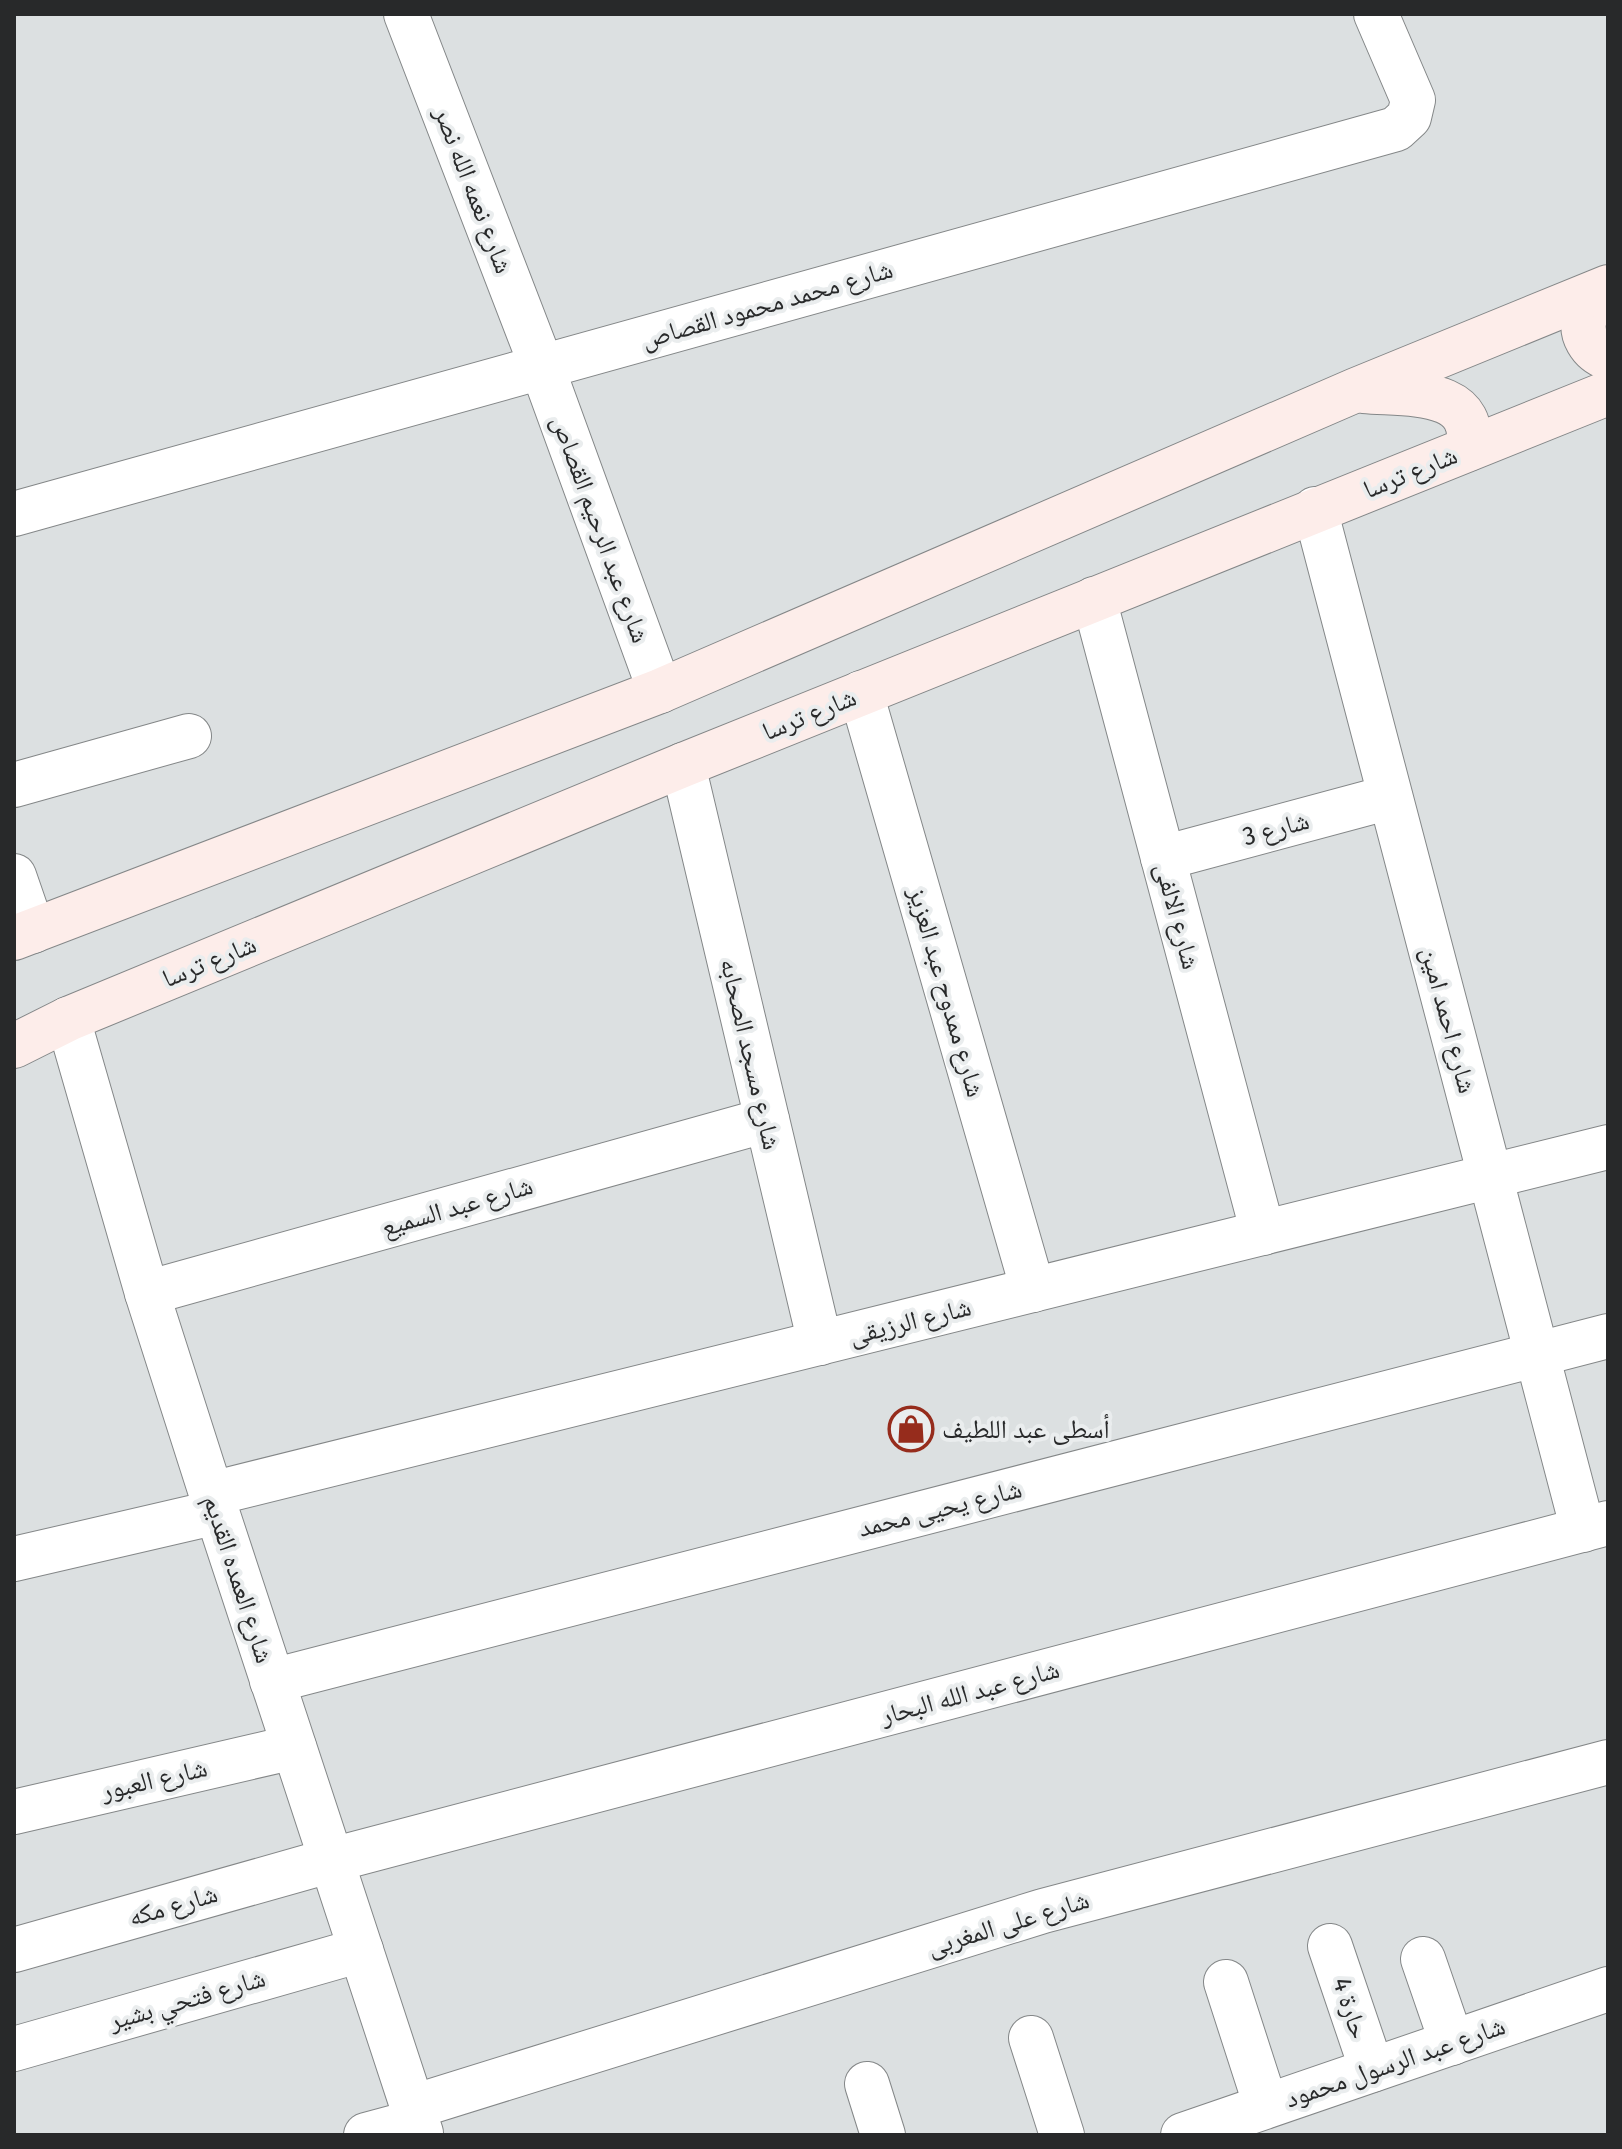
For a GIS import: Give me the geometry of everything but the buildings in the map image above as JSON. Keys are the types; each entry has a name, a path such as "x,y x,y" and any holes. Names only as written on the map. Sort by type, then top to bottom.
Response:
{"main road":[{"path":"1608,288 1586,315 1584,327 1586,340 1593,350 1608,358"},
{"path":"24,934 660,691 1356,390 1608,288"},
{"path":"1356,390 1451,403 1462,411 1468,423 1468,449"},
{"name":"شارع ترسا","path":"14,1046 68,1019 683,765 1608,393"}],"street":[{"name":"شارع نعمه الله نصر","path":"406,14 542,367"},
{"name":"شارع محمد محمود القصاص","path":"14,514 1396,129 1409,117 1413,100 1376,14"},
{"name":"شارع عبد الرحيم القصاص","path":"542,367 660,691"},
{"name":"شارع احمد امين","path":"1315,509 1537,1354 1596,1527"},
{"name":"شارع الالفى","path":"1094,599 1263,1233"},
{"name":"شارع ممدوح عبد العزيز","path":"861,693 1033,1290"},
{"path":"14,785 189,736"},
{"name":"شارع مسجد الصحابه","path":"683,765 820,1343"},
{"name":"شارع 3","path":"1163,858 1390,797"},
{"path":"14,876 24,934"},
{"name":"شارع العمده القديم","path":"68,1019 147,1293 418,2121"},
{"name":"شارع عبد السميع","path":"147,1293 767,1120"},
{"name":"شارع الرزيقى","path":"14,1559 820,1343 1608,1147"},
{"name":"شارع يحيى محمد","path":"272,1681 1608,1336"},
{"name":"شارع عبد الله البحار","path":"332,1860 1596,1527"},
{"name":"شارع العبور","path":"14,1812 294,1747"},
{"name":"شارع على المغربى","path":"366,2135 418,2121 1043,1911 1608,1762"},
{"name":"شارع مكه","path":"14,1950 332,1860"},
{"name":"حارة 4","path":"1330,1946 1372,2070"},
{"name":"شارع فتحي بشير","path":"14,2049 361,1950"},
{"path":"1423,1959 1452,2043"},
{"path":"1226,1982 1266,2106"},
{"name":"شارع عبد الرسول محمود","path":"1183,2135 1608,1989"},
{"path":"1031,2038 1062,2135"},
{"path":"867,2084 883,2135"}],"place":[{"name":"أسطى عبد اللطيف","path":"911,1429"}]}
